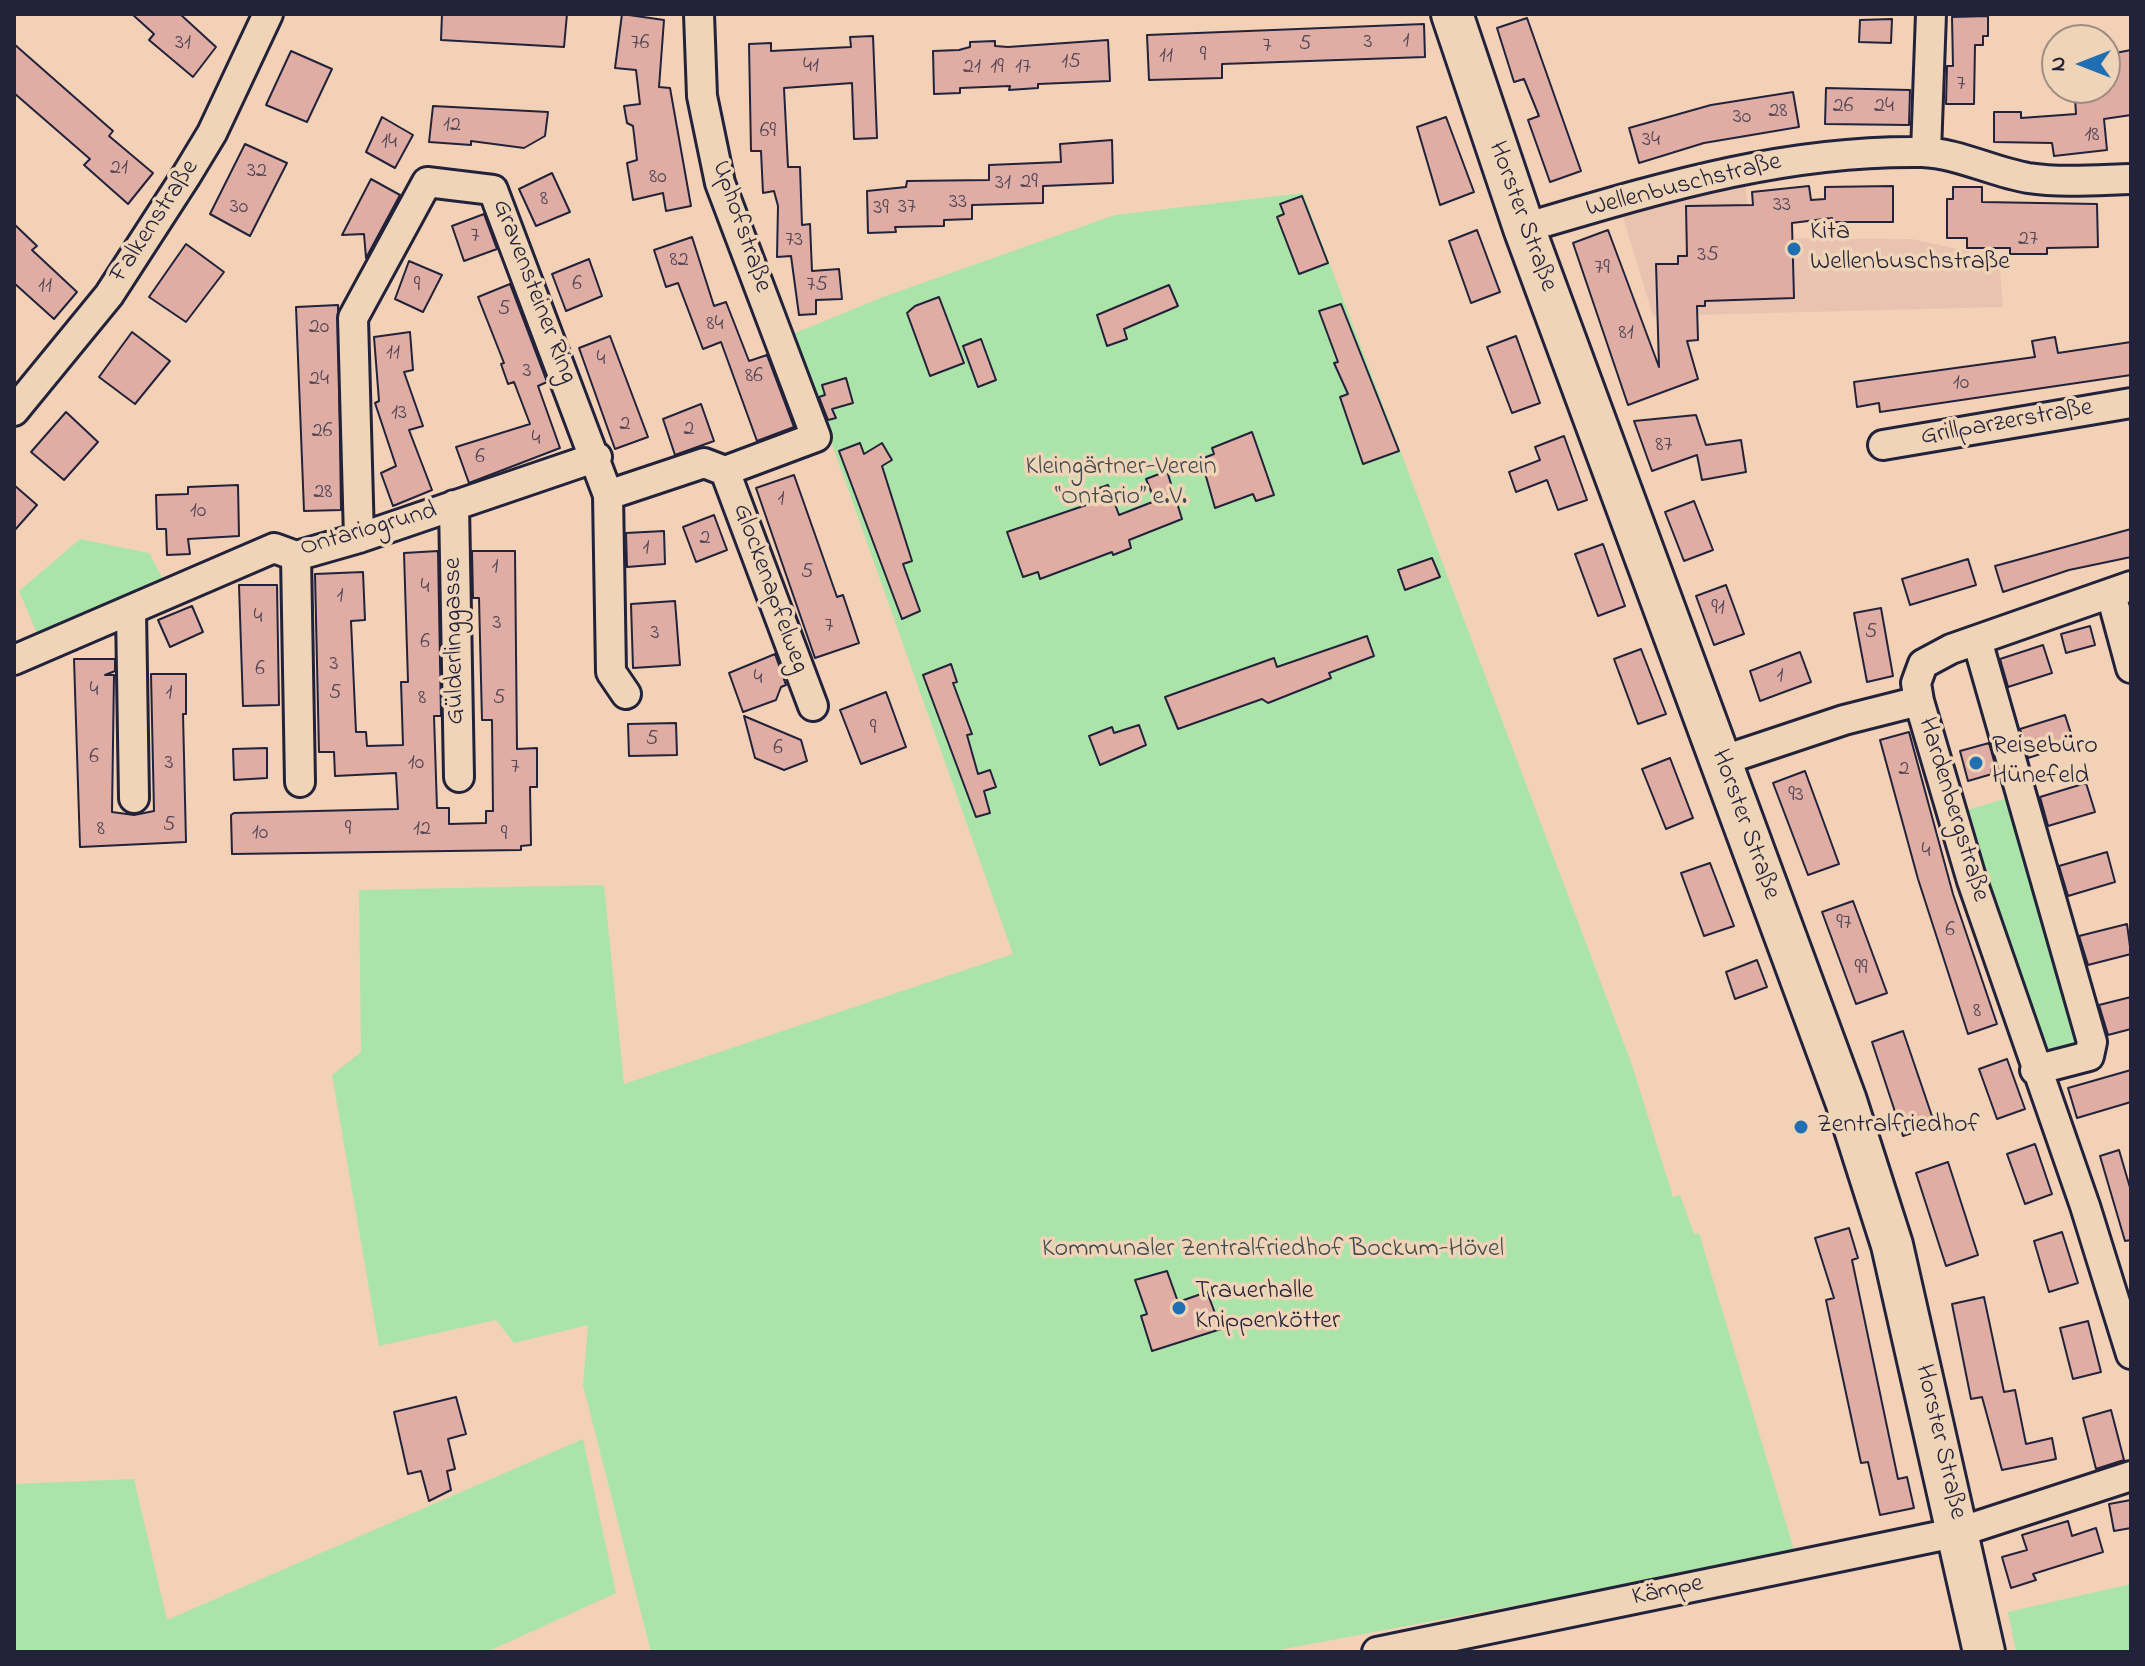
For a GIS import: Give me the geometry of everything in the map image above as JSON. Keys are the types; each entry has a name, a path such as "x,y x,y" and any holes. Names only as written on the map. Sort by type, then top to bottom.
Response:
{"street":[{"name":"Falkenstraße","path":"14,411 109,295 186,176 212,133 268,14"},
{"path":"699,14 722,14"},
{"name":"Uphofstraße","path":"699,14 702,96 720,183 816,437 725,471"},
{"name":"Horster Straße","path":"1452,14 1524,228 1827,1045 1892,1245 1984,1652"},
{"path":"1926,152 1931,14"},
{"name":"Wellenbuschstraße","path":"1524,228 1655,189 1756,164 1843,155 1926,152 2028,178 2077,181 2131,179"},
{"name":"Gravensteiner Ring","path":"359,538 353,318 427,182 493,190 597,457 608,495 611,672 626,694"},
{"name":"Grillparzerstraße","path":"1883,445 2131,403"},
{"name":"Ontariogrund","path":"14,660 274,548 296,556 359,538 597,457"},
{"path":"608,495 704,463 725,471"},
{"name":"Glockenapfelweg","path":"725,471 813,706"},
{"name":"Gülderlinggasse","path":"454,505 459,777"},
{"path":"296,556 300,782"},
{"path":"1919,701 1916,683 1923,664 1977,640 2121,590 2131,668"},
{"path":"131,611 134,798"},
{"path":"1977,640 2092,1042 2089,1056 2035,1070"},
{"name":"Hardenbergstraße","path":"1721,761 1844,720 1919,701 1972,881 2035,1070 2085,1206 2131,1354"},
{"name":"Kämpe","path":"1377,1652 1959,1532 2131,1476"}],"shaded area":[{"name":"Kita Wellenbuschstraße","path":"1745,180 1750,238 1912,239 1999,258 2003,307 1653,316 1622,214"}],"green space":[{"name":"Kommunaler Zentralfriedhof Bockum-Hövel","path":"1303,193 1632,1065 1673,1197 1680,1195 1694,1234 1699,1233 1795,1553 1268,1652 651,1652 583,1385 588,1325 514,1343 496,1320 379,1346 332,1075 361,1052 359,890 604,885 624,1084 1013,954 793,334 883,297 1115,215"},
{"path":"80,539 149,553 167,587 39,638 19,591"},
{"path":"2014,796 2079,1036 2072,1049 2049,1056 2038,1050 1964,811"},
{"path":"583,1439 616,1593 487,1652 14,1652 14,1484 134,1479 167,1620"},
{"path":"2131,1584 2131,1652 2016,1652 2008,1612"}],"building":[{"path":"132,14 180,14 216,47 193,77 149,40 154,34"},
{"path":"442,14 567,14 564,47 441,40"},
{"path":"622,14 664,20 659,87 670,88 691,206 666,211 663,193 633,200 627,163 637,160 633,126 627,123 624,106 640,104 636,70 615,68"},
{"path":"1988,16 1988,36 1983,36 1983,45 1975,45 1974,104 1946,104 1947,66 1953,66 1952,17"},
{"path":"1527,18 1581,171 1550,182 1528,120 1539,116 1524,79 1514,82 1497,28"},
{"path":"1892,19 1891,43 1859,42 1860,20"},
{"path":"1424,24 1425,57 1222,64 1222,78 1149,80 1147,35"},
{"path":"873,36 877,138 854,139 852,83 784,88 788,167 800,167 802,225 810,224 812,271 839,269 842,299 816,300 816,314 799,315 791,256 777,257 778,206 774,191 763,193 761,151 751,151 749,44 771,43 771,51 851,47 850,37"},
{"path":"1108,40 1110,81 1038,84 1038,88 1009,90 1010,86 960,88 960,93 934,94 933,51 959,50 970,47 970,42 995,41 995,46 1008,47"},
{"path":"14,44 113,131 109,136 153,173 128,204 84,165 90,159 14,93"},
{"path":"2131,50 2131,115 2104,119 2107,150 2054,156 2052,143 1994,142 1994,112 2021,112 2021,118 2076,114 2075,104 2121,104 2121,52"},
{"path":"291,51 332,69 307,122 266,105"},
{"path":"1826,88 1910,90 1909,125 1825,124"},
{"path":"1793,92 1799,127 1704,143 1639,163 1629,128 1711,105"},
{"path":"433,106 548,112 545,136 524,148 471,141 471,145 429,142"},
{"path":"382,117 413,135 395,168 366,152"},
{"path":"1446,117 1474,192 1440,205 1417,127"},
{"path":"1112,140 1113,183 1043,186 1043,203 972,205 972,219 944,220 944,226 895,227 896,232 868,233 867,191 906,187 907,181 989,180 989,165 1061,162 1060,144"},
{"path":"245,144 287,163 250,236 210,214"},
{"path":"552,173 570,212 536,226 519,189"},
{"path":"371,179 400,195 366,258 364,234 342,235"},
{"path":"1809,186 1811,200 1825,199 1825,187 1893,186 1893,222 1832,222 1832,218 1792,223 1794,298 1705,301 1705,306 1697,306 1698,340 1687,341 1698,379 1628,405 1573,243 1608,230 1659,367 1656,264 1678,264 1678,256 1687,256 1686,206 1753,205 1752,192"},
{"path":"1953,187 1982,187 1982,202 2097,204 2098,247 2047,248 2047,254 2010,254 2010,248 1967,248 1967,238 1947,238 1947,199 1953,199"},
{"path":"1302,196 1328,263 1299,274 1277,217 1284,214 1280,204"},
{"path":"484,214 497,249 464,261 452,226"},
{"path":"14,224 37,246 32,250 77,292 54,319 14,283"},
{"path":"1477,230 1500,292 1471,303 1449,241"},
{"path":"692,237 714,306 726,302 749,361 767,355 794,427 757,441 721,342 703,349 678,283 666,287 654,250"},
{"path":"186,244 224,272 186,322 149,297"},
{"path":"589,259 602,296 566,311 552,274"},
{"path":"409,261 442,275 423,312 395,299"},
{"path":"510,284 547,382 538,386 560,448 469,483 456,447 530,424 514,382 508,384 501,364 504,363 478,297"},
{"path":"1169,285 1178,306 1124,329 1127,339 1107,346 1097,315"},
{"path":"939,297 964,363 930,376 907,313 915,306"},
{"path":"1341,304 1399,451 1363,464 1340,397 1348,394 1334,363 1338,362 1319,311"},
{"path":"338,305 341,510 304,511 296,307"},
{"path":"132,332 170,361 135,404 99,377"},
{"path":"410,332 413,370 404,372 423,426 409,430 432,490 393,506 381,473 396,466 375,403 379,401 374,337"},
{"path":"610,336 648,437 615,449 579,348"},
{"path":"1516,336 1540,403 1512,413 1487,347"},
{"path":"2055,337 2058,353 2131,342 2131,375 1880,412 1879,403 1857,407 1854,382 2035,357 2032,341"},
{"path":"981,339 996,380 978,387 963,346"},
{"path":"846,378 853,403 832,409 836,418 828,420 819,397 825,395 822,385"},
{"path":"701,404 714,441 675,455 663,419"},
{"path":"66,412 98,442 64,480 31,452"},
{"path":"1696,415 1706,445 1741,440 1746,472 1702,480 1697,455 1652,471 1634,421"},
{"path":"1252,432 1274,495 1256,501 1253,494 1215,508 1201,459 1214,454 1212,448"},
{"path":"1564,436 1587,500 1558,510 1547,480 1516,492 1509,472 1540,460 1535,447"},
{"path":"860,443 864,454 882,443 892,460 882,466 912,561 903,564 920,611 902,619 839,451"},
{"path":"1167,471 1182,519 1129,540 1131,548 1113,555 1112,552 1040,579 1038,572 1023,577 1007,532 1095,502 1091,491 1108,485 1119,515 1155,501 1146,479"},
{"path":"794,475 837,597 843,595 859,643 815,658 756,488"},
{"path":"14,485 37,505 14,531"},
{"path":"238,485 239,536 188,539 190,554 167,555 166,529 157,529 156,495 188,494 188,487"},
{"path":"1694,501 1713,550 1684,561 1665,512"},
{"path":"714,515 727,550 696,562 683,527"},
{"path":"2131,529 2131,557 2069,570 2003,592 1995,566"},
{"path":"664,531 665,564 627,567 626,533"},
{"path":"1603,544 1625,606 1598,616 1575,554"},
{"path":"438,551 441,716 434,716 437,808 449,808 449,824 486,823 486,811 493,811 492,720 482,720 479,598 473,598 472,551 515,551 517,749 537,748 537,787 530,787 531,845 521,846 521,850 232,854 231,815 234,813 398,809 396,773 335,776 334,752 319,752 315,574 363,572 365,620 351,621 356,732 366,732 367,746 403,745 401,682 408,682 404,553"},
{"path":"1432,558 1440,577 1405,590 1398,570"},
{"path":"1968,559 1976,585 1910,605 1902,579"},
{"path":"239,585 277,585 279,705 243,706"},
{"path":"1726,585 1744,634 1714,645 1696,596"},
{"path":"675,601 680,665 633,668 631,604"},
{"path":"192,606 203,632 170,647 158,620"},
{"path":"1881,608 1893,676 1867,682 1854,613"},
{"path":"2090,626 2095,645 2066,653 2061,634"},
{"path":"1367,636 1374,656 1329,673 1331,678 1268,703 1262,699 1178,729 1165,697 1274,658 1277,667"},
{"path":"2043,645 2052,673 2008,687 2000,659"},
{"path":"1641,649 1666,714 1638,724 1614,659"},
{"path":"1800,652 1811,682 1760,701 1750,671"},
{"path":"775,654 786,685 781,687 776,700 743,712 729,673"},
{"path":"74,659 115,659 115,671 105,675 114,675 112,812 134,815 154,811 151,674 186,674 186,714 183,714 186,842 80,847"},
{"path":"951,664 957,682 953,683 972,734 967,735 978,774 990,770 996,787 984,791 990,813 976,817 923,675"},
{"path":"886,692 906,747 861,764 840,710"},
{"path":"2065,715 2074,743 2028,758 2020,729"},
{"path":"744,716 801,740 807,761 784,770 755,758"},
{"path":"676,723 677,755 629,756 628,724"},
{"path":"1139,725 1146,745 1100,765 1089,736 1112,727 1114,733"},
{"path":"1909,732 1953,894 1997,1024 1968,1034 1918,879 1880,740"},
{"name":"Reisebüro Hünefeld","path":"1989,743 1996,768 1991,769 1992,774 1968,781 1960,751"},
{"path":"267,748 267,778 234,780 233,749"},
{"path":"1670,758 1693,818 1666,829 1642,769"},
{"path":"1805,771 1839,864 1808,875 1773,783"},
{"path":"2086,783 2095,812 2048,826 2040,797"},
{"path":"2107,852 2115,882 2068,896 2059,866"},
{"path":"1710,863 1734,926 1704,936 1681,873"},
{"path":"1853,901 1887,993 1856,1004 1822,912"},
{"path":"2127,924 2131,954 2088,965 2079,936"},
{"path":"1757,960 1767,987 1735,999 1726,972"},
{"path":"2131,997 2131,1029 2108,1035 2099,1005"},
{"path":"1903,1031 1935,1125 1903,1136 1872,1042"},
{"path":"2007,1059 2025,1109 1997,1119 1979,1069"},
{"path":"2131,1070 2131,1102 2077,1118 2068,1088"},
{"path":"2035,1144 2052,1194 2025,1204 2007,1154"},
{"path":"2119,1150 2131,1191 2131,1240 2125,1241 2100,1156"},
{"path":"1948,1162 1978,1255 1946,1266 1916,1173"},
{"path":"1849,1228 1858,1258 1852,1260 1898,1479 1907,1477 1914,1508 1880,1515 1868,1462 1861,1463 1826,1300 1834,1298 1815,1238"},
{"path":"2062,1232 2078,1283 2049,1292 2034,1241"},
{"name":"Trauerhalle Knippenkötter","path":"1167,1271 1178,1302 1207,1292 1221,1329 1152,1351 1141,1316 1147,1314 1135,1280"},
{"path":"1984,1297 2004,1392 2015,1390 2026,1444 2052,1438 2056,1459 2002,1470 1982,1397 1971,1399 1952,1304"},
{"path":"2088,1321 2101,1372 2073,1379 2060,1328"},
{"path":"456,1397 466,1434 448,1439 455,1469 447,1471 451,1490 429,1501 421,1471 408,1474 394,1412"},
{"path":"2111,1410 2124,1460 2096,1469 2083,1418"},
{"path":"2131,1500 2131,1528 2114,1531 2109,1504"},
{"path":"2068,1521 2072,1536 2096,1528 2103,1552 2033,1574 2036,1580 2011,1588 2002,1557 2027,1550 2022,1535"}],"place":[{"name":"Kita Wellenbuschstraße","path":"1794,249"},
{"name":"Reisebüro Hünefeld","path":"1976,763"},
{"name":"Zentralfriedhof","path":"1801,1127"},
{"name":"Trauerhalle Knippenkötter","path":"1179,1308"}],"park label":[{"name":"Kleingärtner-Verein “Ontario” e.V.","path":"1121,484"}]}
